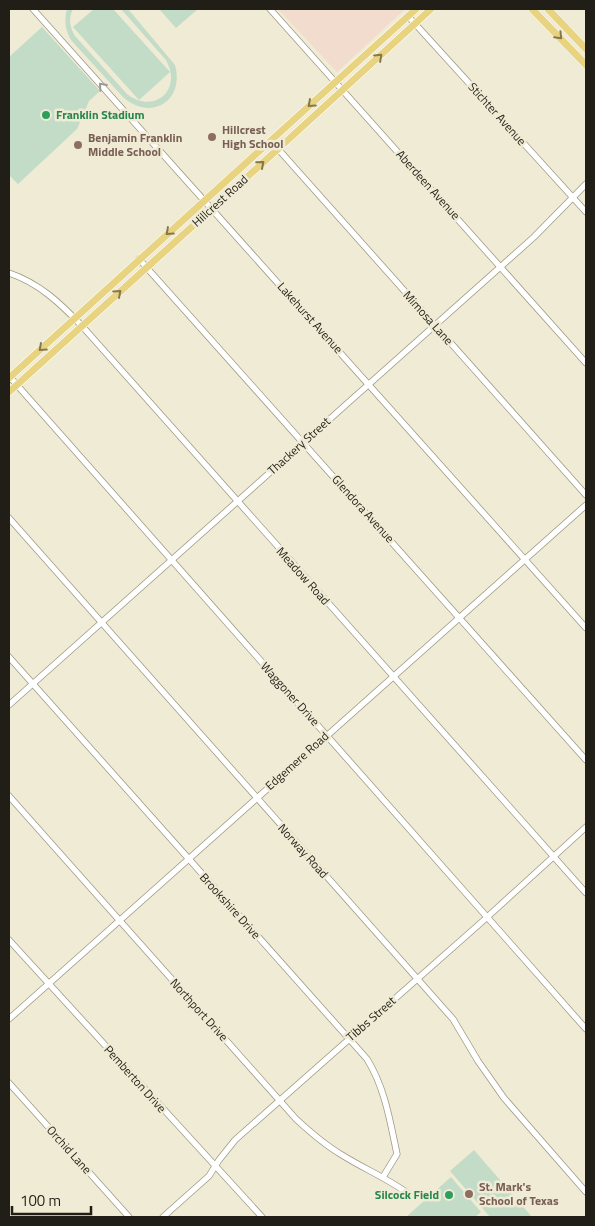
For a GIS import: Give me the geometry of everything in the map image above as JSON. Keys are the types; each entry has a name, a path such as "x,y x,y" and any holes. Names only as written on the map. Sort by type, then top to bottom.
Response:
{"main road":[{"name":"Hillcrest Road","path":"9,392 12,379 74,318 416,9"},
{"name":"Hillcrest Road","path":"12,379 82,326 430,9"},
{"path":"532,9 586,64"},
{"path":"548,9 586,49"}],"street":[{"name":"Lakehurst Avenue","path":"33,9 586,628"},
{"name":"Aberdeen Avenue","path":"270,9 586,363"},
{"name":"Stichter Avenue","path":"408,16 586,212"},
{"name":"Mimosa Lane","path":"271,140 586,495"},
{"name":"Thackery Street","path":"9,705 501,266 545,226 572,196 586,184"},
{"name":"Glendora Avenue","path":"139,259 586,760"},
{"name":"Meadow Road","path":"9,273 45,291 57,300 82,326 586,893"},
{"name":"Waggoner Drive","path":"12,379 586,1029"},
{"name":"Edgemere Road","path":"9,1019 586,504"},
{"name":"Norway Road","path":"9,518 453,1019 478,1061 504,1098 586,1192"},
{"name":"Brookshire Drive","path":"9,657 360,1050 375,1071 387,1105 396,1154 384,1177"},
{"name":"Northport Drive","path":"9,796 280,1101 314,1135 342,1155 384,1177 413,1198"},
{"name":"Tibbs Street","path":"163,1217 209,1176 235,1140 586,827"},
{"name":"Pemberton Drive","path":"9,940 214,1167 262,1217"},
{"name":"Orchid Lane","path":"9,1083 129,1217"}],"shaded area":[{"path":"278,9 405,9 337,72"}],"green space":[{"path":"67,9 73,9 70,23 75,36 127,94 137,100 147,102 156,100 163,96 168,89 171,81 170,71 166,60 121,9 128,9 175,65 177,78 175,89 170,98 163,104 144,108 123,97 71,40 66,25"},
{"path":"94,9 113,9 170,72 139,100 73,27"},
{"path":"161,9 198,9 176,28"},
{"name":"Franklin Stadium","path":"42,27 100,91 89,101 77,129 18,184 9,175 9,57"},
{"path":"474,1150 532,1217 490,1217 450,1171"},
{"name":"Silcock Field","path":"451,1177 481,1212 475,1217 406,1217"}],"place":[{"name":"Franklin Stadium","path":"46,115"},
{"name":"Hillcrest High School","path":"212,137"},
{"name":"Benjamin Franklin Middle School","path":"78,145"},
{"name":"St. Mark's School of Texas","path":"469,1194"},
{"name":"Silcock Field","path":"449,1195"}]}
